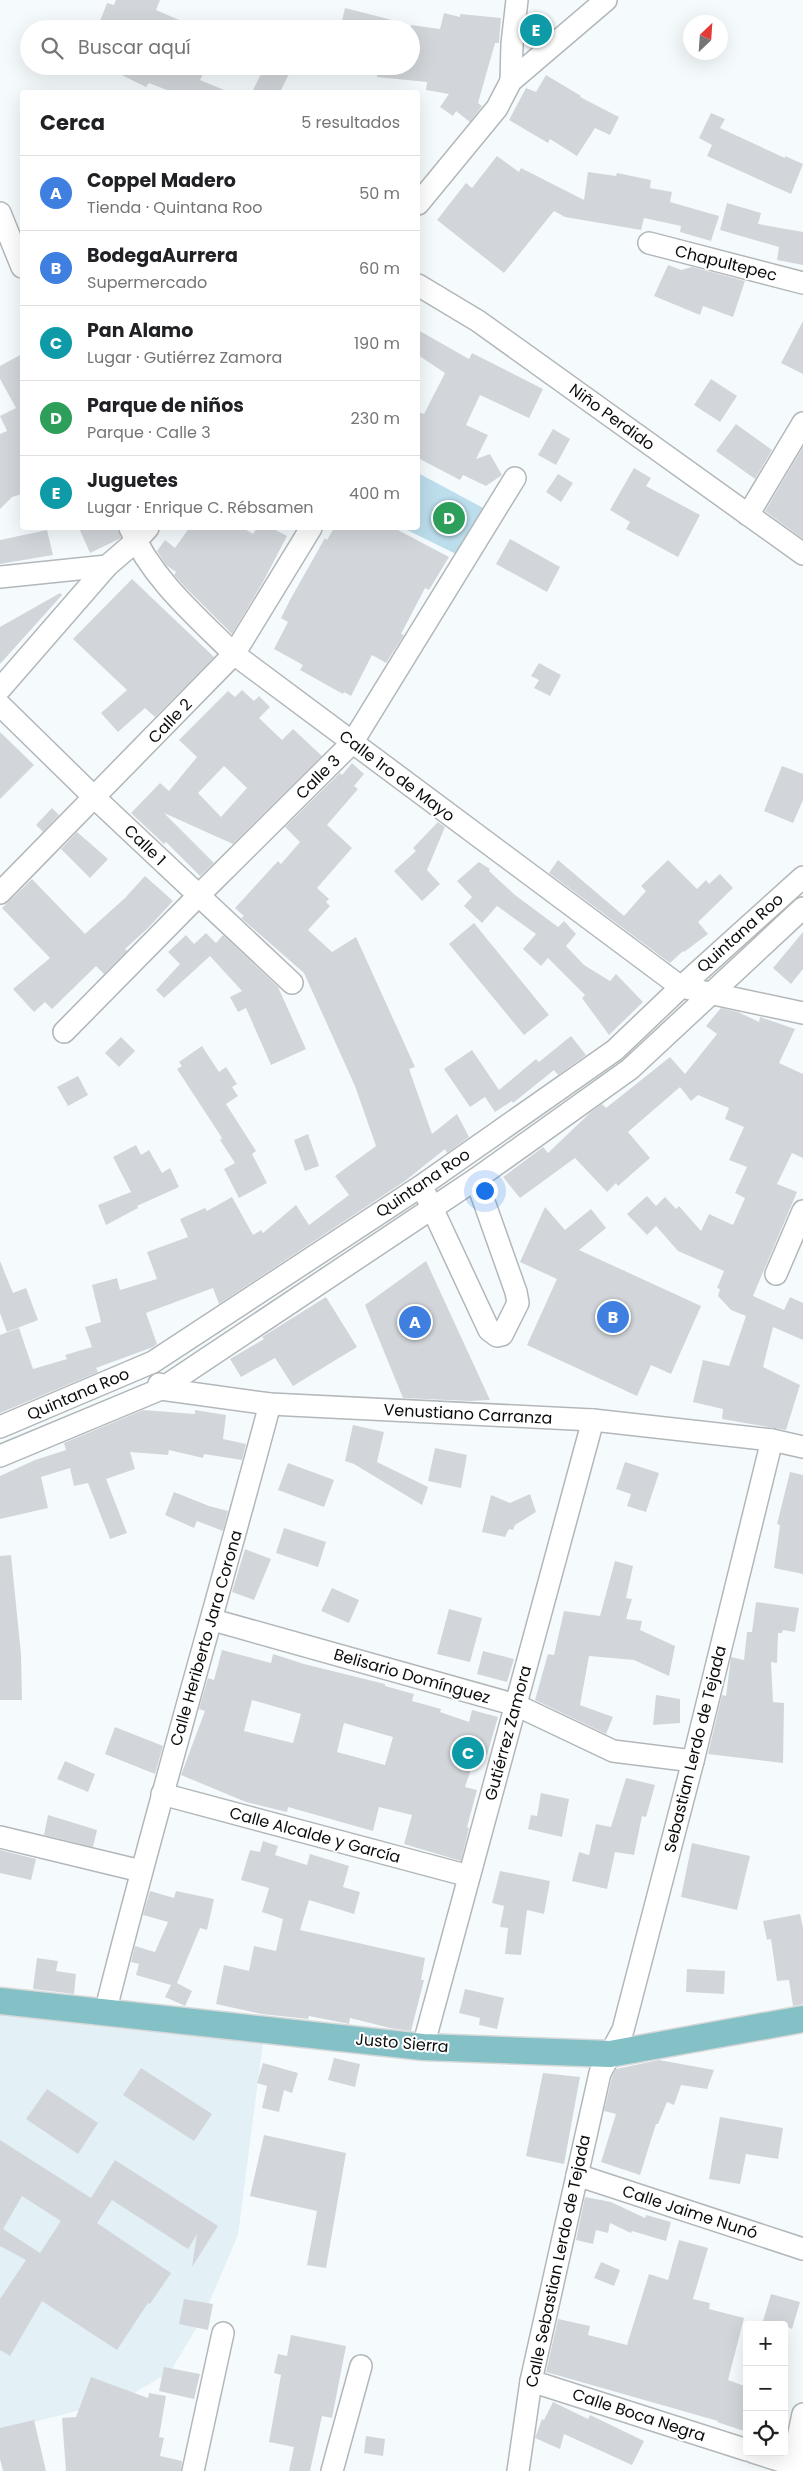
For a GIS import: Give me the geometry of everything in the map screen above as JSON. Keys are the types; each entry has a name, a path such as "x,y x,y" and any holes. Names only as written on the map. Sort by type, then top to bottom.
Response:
{"main road":[{"name":"Justo Sierra","path":"0,2001 423,2046 610,2054 803,2019"}],"street":[{"path":"511,81 512,44 517,0"},
{"path":"420,202 497,108 511,81 606,0"},
{"path":"0,213 20,262"},
{"name":"Chapultepec","path":"649,243 803,282"},
{"name":"Niño Perdido","path":"420,286 478,321 803,554"},
{"path":"748,515 803,423"},
{"name":"Calle 3","path":"64,1032 352,743 515,478"},
{"name":"Calle 2","path":"0,893 234,654 310,530"},
{"path":"0,689 138,532"},
{"name":"Calle 1ro de Mayo","path":"138,532 171,591 234,654 680,987"},
{"path":"0,577 107,566"},
{"name":"Calle 1","path":"0,705 95,798 292,983"},
{"name":"Quintana Roo","path":"0,1427 153,1362 421,1186 615,1050 680,987 803,877"},
{"name":"Quintana Roo","path":"0,1456 161,1389 476,1179 630,1068 803,908"},
{"path":"680,987 803,1013"},
{"path":"421,1186 489,1330 497,1336 502,1336 518,1303 476,1179"},
{"path":"776,1274 803,1211"},
{"path":"153,1362 161,1389"},
{"name":"Venustiano Carranza","path":"161,1389 270,1404 593,1420 772,1440 803,1447"},
{"name":"Calle Heriberto Jara Corona","path":"105,2013 141,1871 213,1620 270,1404"},
{"name":"Gutiérrez Zamora","path":"423,2046 593,1420"},
{"name":"Sebastian Lerdo de Tejada","path":"610,2054 623,2030 693,1761 772,1440"},
{"name":"Belisario Domínguez","path":"213,1620 516,1705 613,1751 693,1761"},
{"name":"Calle Alcalde y García","path":"162,1794 469,1876"},
{"path":"0,1837 141,1871"},
{"name":"Calle Sebastian Lerdo de Tejada","path":"518,2471 531,2381 600,2073 610,2054"},
{"name":"Calle Jaime Nunó","path":"577,2174 803,2249"},
{"path":"193,2471 222,2332"},
{"path":"332,2471 361,2366"},
{"name":"Calle Boca Negra","path":"531,2381 743,2449"},
{"path":"764,2456 795,2468 803,2414"}],"shaded area":[{"path":"420,474 485,509 458,555 407,530 420,530"},
{"path":"0,2012 263,2042 238,2235 202,2319 170,2372 129,2396 0,2430"}],"building":[{"path":"116,0 160,0 156,10 179,20 100,20 107,3 114,5"},
{"path":"345,8 392,20 342,20"},
{"path":"444,13 460,17 460,14 501,18 499,43 495,43 478,103 482,106 470,122 456,111 453,116 440,107 449,94 426,90 427,82 377,77 377,75 420,75 420,26 440,29"},
{"path":"121,75 202,75 200,80 224,90 167,90 149,83 146,87"},
{"path":"260,75 288,75 281,90 253,90"},
{"path":"546,75 580,97 619,117 610,135 595,128 577,156 550,139 548,143 509,120 526,88 536,92"},
{"path":"711,113 725,119 720,128 785,158 785,156 803,164 791,194 707,156 712,145 699,138"},
{"path":"497,156 519,172 521,168 584,200 588,172 616,176 617,173 651,180 650,188 672,192 670,202 719,216 711,241 680,232 681,226 644,218 641,230 565,217 554,211 504,273 437,220 466,183 472,188"},
{"path":"727,203 761,213 758,224 803,232 803,265 777,260 779,247 720,230"},
{"path":"668,265 681,270 692,267 745,281 733,317 703,306 700,315 654,296"},
{"path":"803,321 803,374 781,363"},
{"path":"420,331 469,359 472,353 543,389 529,418 480,395 466,425 488,435 476,459 490,454 502,475 486,486 463,475 460,480 420,459 420,413 424,414 445,373 420,356"},
{"path":"20,355 20,495 12,497 0,509 0,434 7,431 0,416 16,408 0,379 0,366"},
{"path":"711,379 737,396 720,422 694,405"},
{"path":"736,424 772,450 755,479 716,451"},
{"path":"553,429 570,439 556,465 538,455"},
{"path":"803,447 803,539 765,511"},
{"path":"634,468 651,478 646,486 700,515 678,557 626,529 630,522 610,510"},
{"path":"558,474 573,483 561,502 546,492"},
{"path":"47,530 53,555 0,564 0,540"},
{"path":"80,530 119,530 121,538 90,553"},
{"path":"188,530 246,530 253,534 256,530 276,530 287,536 263,582 232,634 174,575 176,572 166,565 157,551 165,540 175,548"},
{"path":"333,530 398,530 449,557 429,590 425,588 401,634 404,635 386,663 372,655 351,696 344,692 343,694 300,670 303,665 274,649 288,622 281,618 325,538 327,540"},
{"path":"510,539 560,567 547,592 496,564"},
{"path":"132,579 214,657 155,717 145,708 118,732 101,713 127,690 73,639"},
{"path":"60,593 62,595 0,664 0,627"},
{"path":"539,663 561,675 550,696 534,688 539,680 531,676"},
{"path":"242,690 254,701 259,696 270,707 259,718 282,740 293,729 322,756 233,844 164,813 214,863 200,876 166,842 164,844 131,813 160,783 169,791 197,757 179,740 228,691 235,697","holes":["224,766 247,788 221,817 198,793"]},
{"path":"0,732 34,765 0,799"},
{"path":"352,763 364,774 354,786 358,789 327,825 352,848 317,888 329,899 326,902 330,906 308,930 332,952 356,937 415,1067 409,1069 432,1134 457,1114 469,1137 447,1153 445,1149 405,1181 219,1304 213,1288 146,1313 157,1344 153,1347 96,1368 98,1372 0,1413 0,1335 19,1328 33,1369 67,1359 65,1355 92,1347 85,1327 101,1322 92,1285 117,1278 120,1290 157,1279 147,1252 188,1237 180,1219 205,1208 207,1211 232,1197 253,1235 261,1230 263,1233 296,1205 309,1225 349,1195 335,1176 376,1146 355,1086 304,973 241,918 244,916 235,908 278,861 281,864 300,842 285,827 340,773 342,775"},
{"path":"782,766 803,774 803,800 793,823 764,811"},
{"path":"52,808 59,815 43,832 36,825"},
{"path":"438,822 445,827 427,870 440,884 422,901 394,871 416,851 413,848"},
{"path":"77,832 108,859 90,878 61,849"},
{"path":"558,860 624,916 646,891 641,886 668,860 697,889 706,880 709,884 720,874 733,888 698,922 708,934 683,951 670,963 549,873"},
{"path":"479,862 490,869 489,871 515,895 558,927 564,921 576,934 566,946 584,965 610,981 616,974 643,1002 609,1035 582,998 585,995 548,958 541,966 523,949 536,934 497,906 482,923 464,906 472,897 457,881"},
{"path":"145,876 173,901 125,949 127,951 104,974 96,966 52,1009 45,1002 34,1012 13,989 50,958 2,908 32,879 85,934 125,898"},
{"path":"474,923 549,1015 524,1035 449,944"},
{"path":"803,932 803,969 791,984 773,968"},
{"path":"206,933 216,943 223,935 278,987 306,1049 271,1065 246,1008 238,1012 230,997 242,991 210,956 164,998 156,990 180,964 168,952 186,935 194,944"},
{"path":"721,1008 738,1012 759,1022 760,1017 795,1029 779,1063 803,1074 803,1158 792,1153 777,1184 797,1192 753,1296 784,1310 790,1297 803,1303 803,1340 773,1327 763,1367 800,1385 786,1430 722,1419 723,1409 693,1402 703,1360 729,1366 746,1316 731,1310 718,1296 720,1289 717,1288 724,1271 678,1251 656,1226 647,1235 627,1214 647,1196 656,1206 665,1197 676,1209 679,1206 701,1231 709,1214 733,1225 745,1198 735,1193 747,1167 729,1160 744,1127 725,1119 729,1108 698,1095 691,1101 680,1087 628,1132 650,1158 618,1186 616,1183 607,1192 575,1158 520,1198 503,1177 543,1147 548,1153 591,1112 602,1104 606,1108 670,1057 685,1074 717,1034 706,1026"},
{"path":"571,1036 586,1055 558,1075 554,1070 513,1103 512,1101 495,1112 485,1097 470,1107 444,1069 472,1050 499,1090 536,1059 539,1062"},
{"path":"121,1037 135,1051 119,1067 105,1053"},
{"path":"202,1046 219,1072 226,1067 237,1084 232,1087 238,1096 226,1104 256,1151 252,1154 267,1183 239,1198 224,1169 235,1163 220,1140 222,1138 177,1069 182,1066 179,1062"},
{"path":"78,1076 88,1095 68,1106 57,1087"},
{"path":"308,1134 319,1166 305,1171 294,1140"},
{"path":"136,1145 141,1155 149,1150 162,1173 170,1168 179,1187 137,1206 138,1208 106,1225 98,1205 131,1192 113,1157"},
{"path":"545,1207 565,1230 591,1209 606,1228 579,1250 701,1306 671,1374 651,1365 637,1396 527,1345 557,1279 520,1262"},
{"path":"0,1261 13,1293 26,1288 38,1320 7,1332 0,1313"},
{"path":"426,1261 490,1400 403,1398 365,1305"},
{"path":"326,1297 357,1347 293,1386 275,1358 241,1377 230,1359 264,1339 262,1337"},
{"path":"143,1410 195,1414 195,1410 226,1415 223,1439 246,1444 242,1460 204,1454 203,1458 169,1450 168,1455 130,1452 135,1469 106,1479 127,1533 110,1539 88,1483 74,1486 70,1468 41,1477 48,1508 0,1519 0,1476 35,1460 66,1450 64,1443"},
{"path":"353,1425 384,1432 377,1462 428,1487 422,1505 354,1464 345,1461"},
{"path":"435,1448 467,1455 461,1488 428,1481"},
{"path":"625,1462 659,1473 646,1512 627,1506 631,1494 616,1489"},
{"path":"288,1463 334,1480 324,1507 278,1490"},
{"path":"790,1472 803,1475 803,1574 774,1568 780,1525 777,1524"},
{"path":"174,1492 209,1506 228,1511 223,1531 197,1521 194,1528 165,1515"},
{"path":"530,1494 536,1512 515,1525 513,1530 509,1529 505,1537 482,1532 491,1495 510,1503"},
{"path":"284,1528 326,1542 318,1567 276,1553"},
{"path":"245,1549 271,1559 254,1600 232,1592"},
{"path":"11,1555 21,1654 22,1700 0,1700 0,1556"},
{"path":"615,1561 633,1566 626,1598 632,1599 626,1619 642,1621 640,1630 675,1646 669,1676 634,1660 589,1656 580,1705 613,1717 606,1734 535,1700 548,1654 554,1655 564,1611 600,1616"},
{"path":"332,1588 359,1600 349,1623 321,1611"},
{"path":"756,1602 799,1608 795,1632 783,1630 782,1633 778,1633 777,1663 771,1662 773,1702 784,1703 783,1763 708,1754 722,1695 726,1696 731,1657 744,1660 747,1632 752,1632"},
{"path":"449,1609 482,1618 470,1662 437,1654"},
{"path":"222,1650 271,1663 273,1654 304,1664 385,1684 385,1686 414,1694 412,1701 441,1709 440,1712 469,1722 472,1710 498,1717 487,1755 477,1752 465,1787 477,1790 467,1827 469,1828 461,1861 404,1844 412,1815 379,1807 373,1831 288,1807 287,1812 246,1802 181,1775 205,1711 199,1709 208,1678 214,1680","holes":["252,1700 301,1714 293,1743 244,1731","344,1723 393,1737 385,1765 337,1752"]},
{"path":"483,1651 514,1659 507,1682 477,1674"},
{"path":"656,1695 680,1699 680,1723 653,1725"},
{"path":"115,1727 163,1746 155,1774 105,1754"},
{"path":"65,1761 95,1774 88,1792 57,1779"},
{"path":"626,1778 655,1785 646,1817 642,1816 634,1855 615,1852 607,1889 572,1881 579,1852 589,1855 596,1824 611,1827"},
{"path":"541,1793 569,1799 562,1837 528,1829 531,1815 537,1816"},
{"path":"48,1815 97,1830 93,1847 44,1835"},
{"path":"263,1841 278,1846 275,1855 307,1865 310,1854 349,1866 343,1887 360,1892 354,1914 309,1900 300,1930 425,1958 421,1980 424,1980 411,2031 350,2018 349,2024 309,2016 308,2019 262,2014 216,2004 224,1965 249,1971 254,1946 276,1951 283,1919 262,1912 269,1888 241,1880 250,1850 260,1852"},
{"path":"692,1843 750,1856 737,1910 681,1897"},
{"path":"0,1850 36,1859 31,1880 0,1873"},
{"path":"500,1871 550,1881 544,1914 527,1910 521,1955 505,1954 508,1928 500,1927 504,1906 492,1903"},
{"path":"150,1891 174,1898 176,1891 214,1899 207,1930 200,1928 177,1983 192,1991 185,2006 165,1997 171,1985 136,1975 139,1964 131,1962 135,1946 155,1952 168,1922 143,1915"},
{"path":"800,1914 803,1928 803,2004 793,2006 789,1980 777,1981 771,1939 767,1940 763,1921"},
{"path":"37,1958 58,1961 56,1971 76,1974 74,1994 33,1989"},
{"path":"687,1969 725,1971 724,1994 686,1992"},
{"path":"465,1989 504,1998 497,2029 479,2025 480,2018 459,2013"},
{"path":"334,2058 360,2064 355,2087 328,2080"},
{"path":"659,2060 714,2070 707,2089 681,2085 674,2105 667,2102 658,2124 656,2124 640,2175 601,2162 616,2114 604,2111 612,2077 616,2069"},
{"path":"263,2063 298,2073 292,2093 284,2090 279,2112 262,2108 267,2086 257,2083"},
{"path":"141,2068 212,2114 194,2141 123,2095"},
{"path":"543,2073 580,2077 564,2164 526,2156"},
{"path":"47,2089 98,2123 78,2154 26,2119"},
{"path":"720,2117 783,2128 778,2159 746,2154 740,2184 709,2179"},
{"path":"264,2135 346,2153 326,2268 307,2265 317,2211 250,2196"},
{"path":"0,2140 91,2198 115,2160 218,2226 192,2267 197,2234 188,2249 112,2200 97,2223 171,2273 150,2304 148,2303 117,2350 42,2301 10,2356 0,2350 0,2299 26,2260 0,2246","holes":["22,2196 61,2221 40,2253 3,2229"]},
{"path":"585,2197 611,2202 645,2218 646,2215 671,2222 666,2241 632,2231 631,2233 610,2223 608,2233 596,2230 593,2244 576,2240"},
{"path":"679,2240 708,2248 693,2299 710,2303 709,2309 744,2318 728,2380 743,2386 743,2431 718,2421 546,2372 558,2319 590,2326 588,2335 627,2345 649,2274 668,2280"},
{"path":"601,2262 620,2270 614,2286 594,2278"},
{"path":"771,2294 800,2302 792,2329 788,2327 788,2321 763,2321"},
{"path":"184,2299 213,2304 208,2330 179,2324"},
{"path":"291,2335 346,2346 332,2418 322,2416 310,2471 289,2471 294,2447 269,2442 281,2375 274,2373 278,2354 287,2356"},
{"path":"164,2367 200,2374 194,2399 159,2391"},
{"path":"91,2377 148,2398 149,2393 166,2396 159,2437 164,2438 160,2456 182,2461 181,2471 66,2471 62,2418 76,2417"},
{"path":"553,2402 588,2419 590,2415 644,2441 632,2465 564,2434 560,2449 535,2438 542,2419 544,2420"},
{"path":"34,2420 46,2471 3,2471 0,2459 0,2428"},
{"path":"366,2436 385,2439 383,2456 364,2453"}],"place":[{"name":"Juguetes","path":"536,30"},
{"name":"Parque de niños","path":"449,518"},
{"name":"BodegaAurrera","path":"613,1317"},
{"name":"Coppel Madero","path":"415,1322"},
{"name":"Pan Alamo","path":"468,1753"}]}
